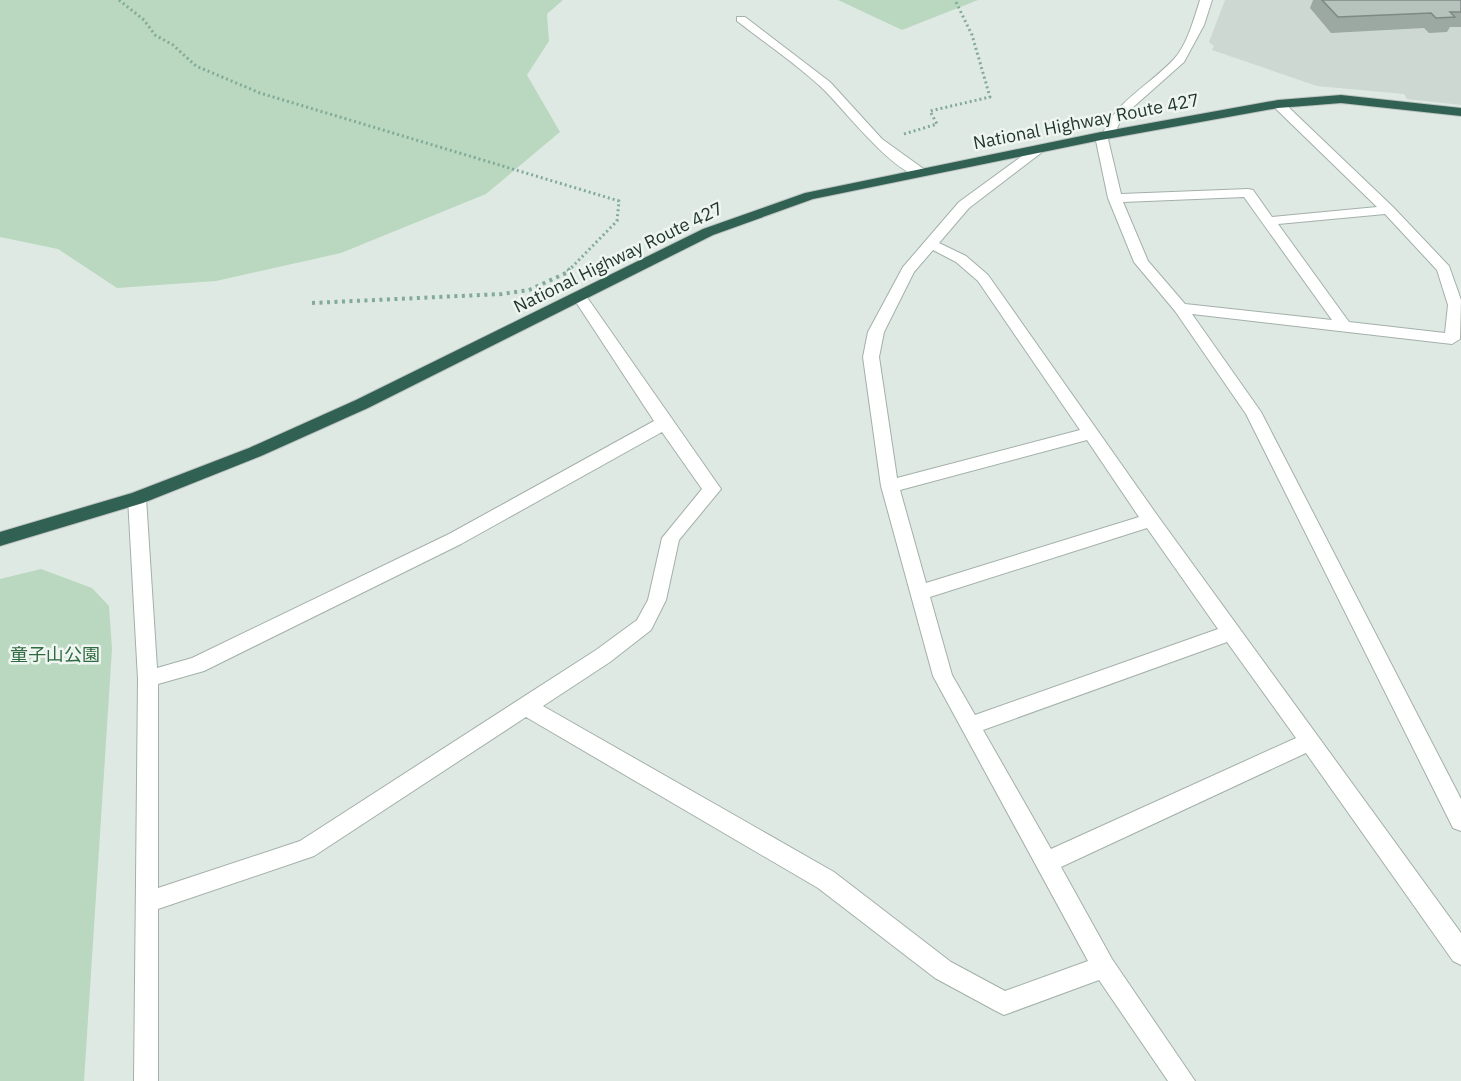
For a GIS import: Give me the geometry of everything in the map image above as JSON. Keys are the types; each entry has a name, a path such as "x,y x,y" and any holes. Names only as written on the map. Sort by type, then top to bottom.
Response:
{"highway":[{"name":"National Highway Route 427","path":"0,539 137,498 255,452 362,404 708,232 810,196 1105,136 1278,104 1341,99 1461,112"}],"street":[{"path":"1206,0 1180,60 1117,115 1105,136 1115,198 1141,262 1180,308 1252,412 1461,821"},
{"path":"741,19 826,85 877,142 920,173"},
{"path":"1180,308 1452,339 1455,305 1444,269 1388,210 1278,104"},
{"path":"1036,150 964,205 908,270 876,332 871,357 890,486 943,676 1104,967 1183,1081"},
{"path":"1115,198 1248,193 1345,328"},
{"path":"1269,221 1388,210"},
{"path":"931,244 961,259 983,278 1093,433 1151,520 1461,953"},
{"path":"1444,269 1461,269"},
{"path":"148,902 306,849 527,707 603,656 644,625 657,600 671,538 712,489 664,423 579,296"},
{"path":"148,679 197,665 455,539 664,423"},
{"path":"890,486 1093,433"},
{"path":"137,498 148,679 147,1081"},
{"path":"919,593 1151,520"},
{"path":"969,726 1232,632"},
{"path":"527,707 826,880 942,970 1004,1003 1104,967"},
{"path":"1045,863 1310,742"}],"path":[{"path":"119,0 144,20 155,35 173,45 196,66 260,93 619,201 617,221 566,273"},
{"path":"877,142 937,124 930,111 990,98 980,56 963,13 955,0"},
{"path":"312,303 502,294 529,290 576,269"}],"shaded area":[{"path":"1225,0 1461,0 1461,105 1407,99 1404,94 1317,86 1212,50 1214,46 1209,42"}],"green space":[{"path":"0,0 563,0 547,14 549,41 527,75 560,132 486,194 341,253 216,281 117,288 58,249 0,237"},
{"path":"838,0 978,0 902,30"},
{"name":"童子山公園","path":"41,569 92,588 109,606 112,649 84,1081 0,1081 0,579"}],"building":[{"path":"1322,0 1461,0 1461,12 1450,12 1455,17 1436,18 1431,13 1338,17"}]}
